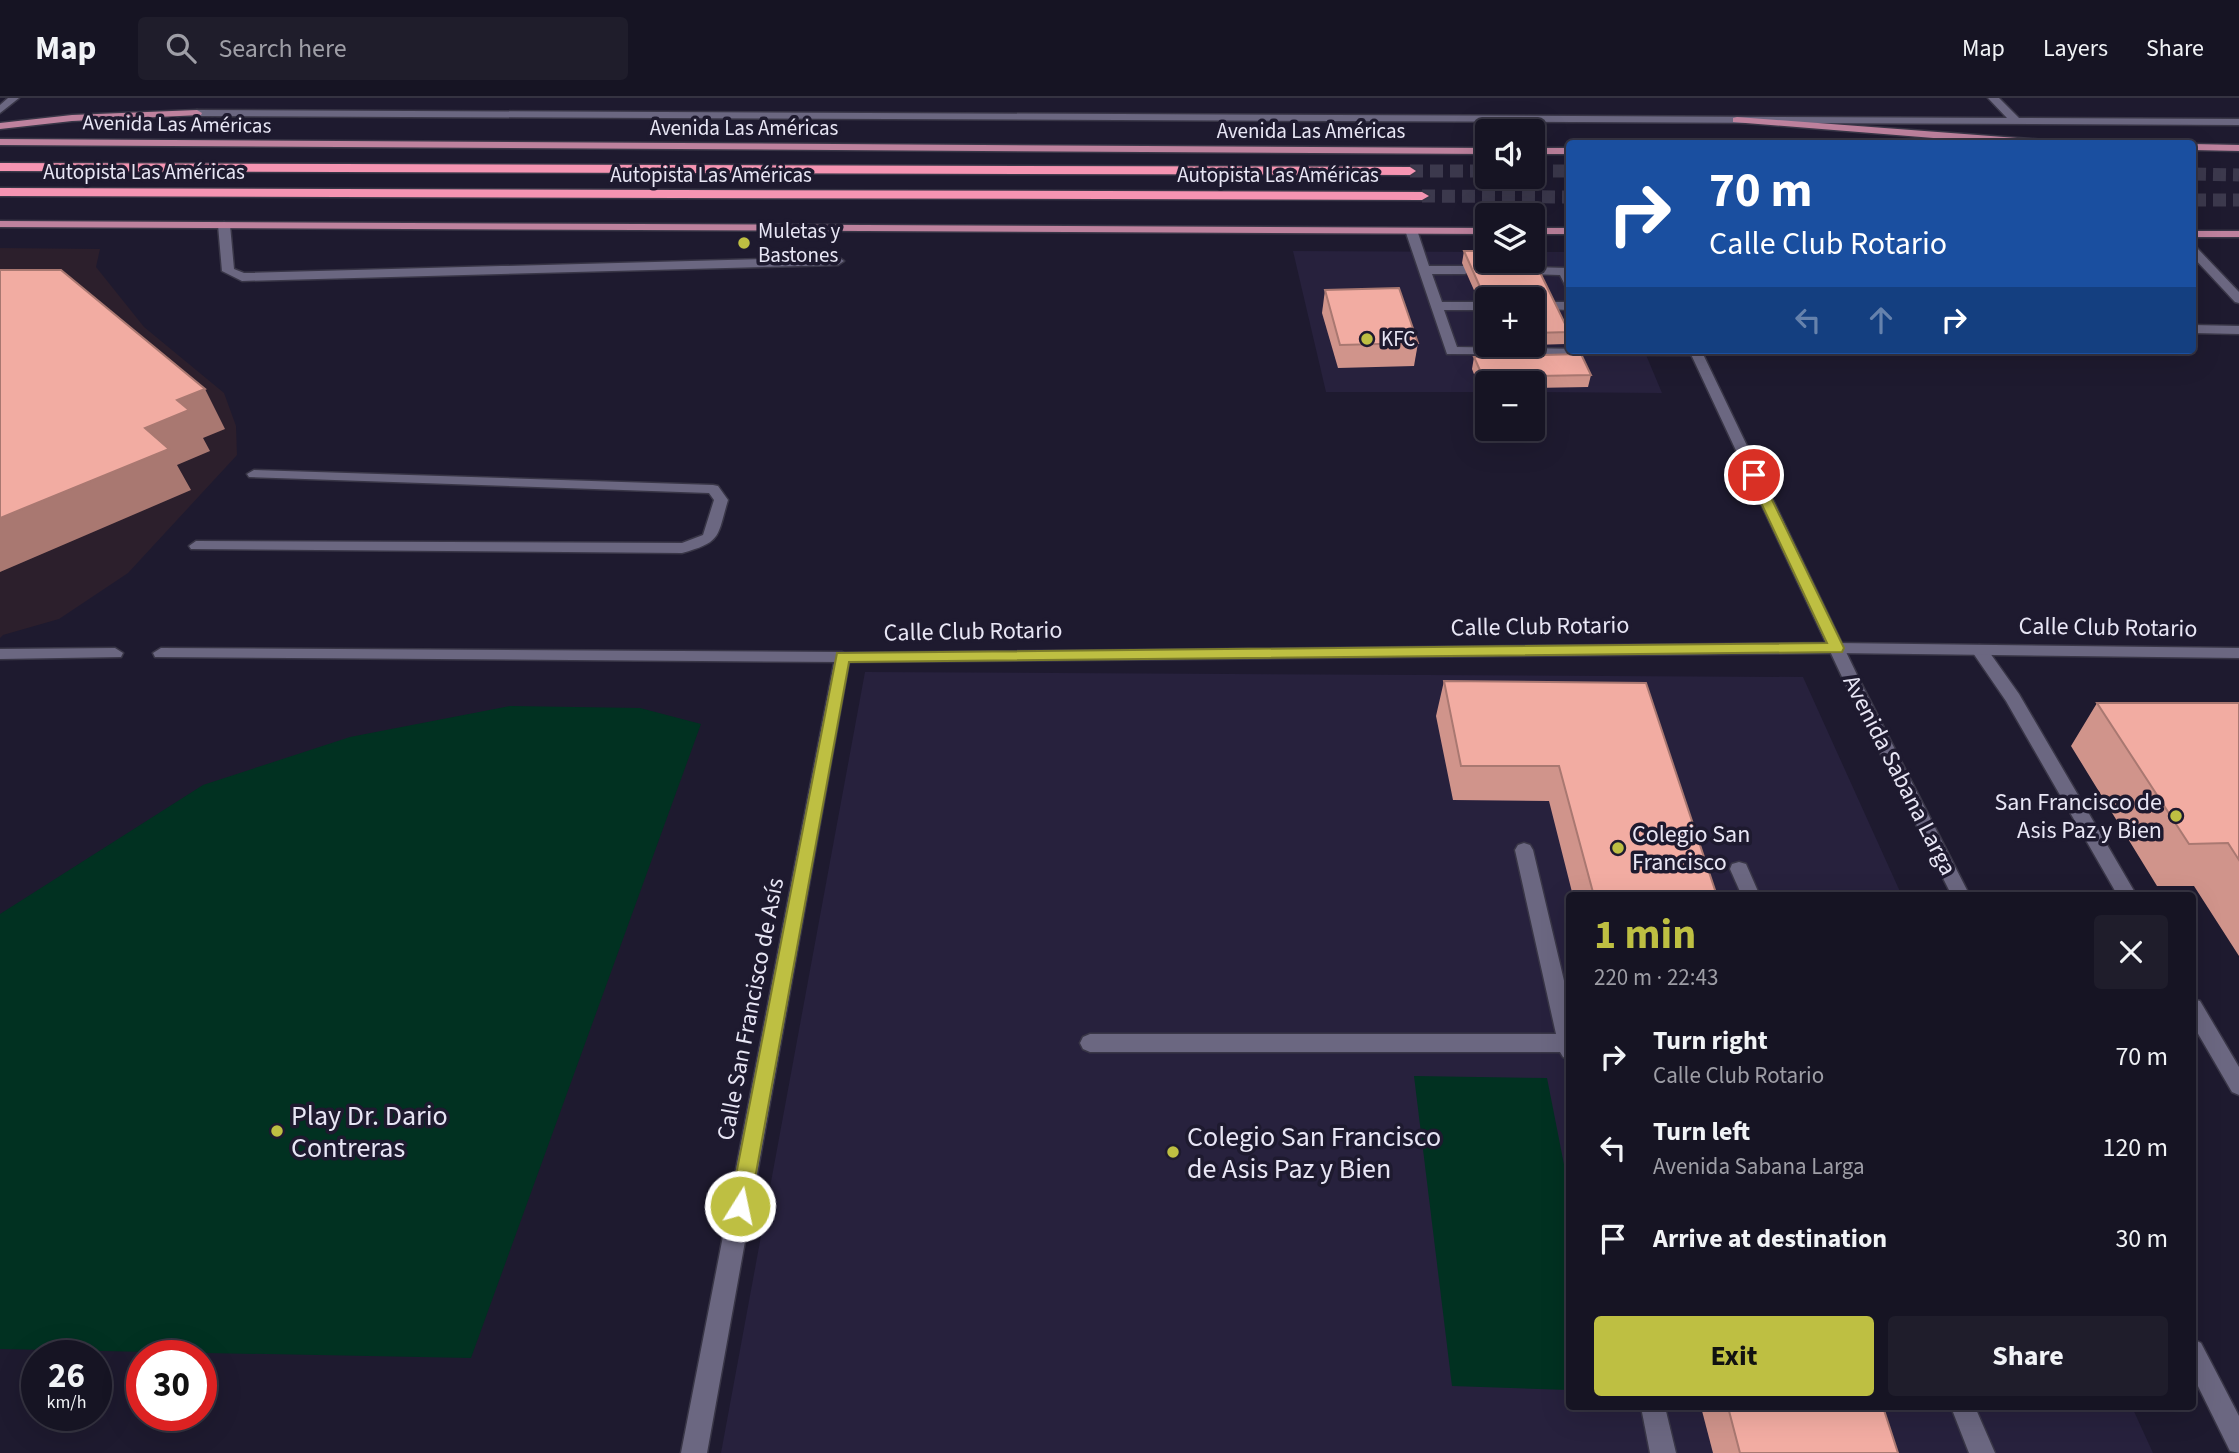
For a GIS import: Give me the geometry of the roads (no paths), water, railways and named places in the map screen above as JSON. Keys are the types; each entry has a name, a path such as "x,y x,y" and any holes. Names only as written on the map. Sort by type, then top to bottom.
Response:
{"highway":[{"name":"Autopista Las Américas","path":"0,167 1410,171"},
{"name":"Autopista Las Américas","path":"0,192 1422,196"}],"main road":[{"path":"0,126 72,118 197,113"},
{"path":"1737,120 2004,140"},
{"name":"Avenida Las Américas","path":"0,142 1475,151"},
{"path":"2196,150 2239,150"},
{"path":"1545,151 1566,151"},
{"path":"0,224 1475,231"},
{"path":"1545,231 1566,231"},
{"path":"2196,234 2239,234"}],"street":[{"path":"0,110 14,98"},
{"path":"1993,98 2016,121"},
{"path":"197,113 799,111 2239,122"},
{"path":"224,225 228,271 242,277 838,261"},
{"path":"1411,230 1452,351 1566,351"},
{"path":"2196,253 2239,299"},
{"path":"1425,270 1465,270"},
{"path":"1545,271 1564,271 1566,275"},
{"path":"1437,306 1475,306"},
{"path":"1548,306 1566,306"},
{"path":"2196,328 2239,330"},
{"name":"Avenida Sabana Larga","path":"1696,354 1836,648 1959,892"},
{"path":"196,546 682,548 701,543 710,537 721,500 713,489 254,474"},
{"name":"Calle Club Rotario","path":"160,653 842,657 1836,648 2239,653"},
{"path":"1979,650 2013,698 2126,892"},
{"path":"0,654 115,653"},
{"name":"Calle San Francisco de Asís","path":"694,1453 842,657"},
{"path":"1524,850 1566,1034"},
{"path":"1739,869 1749,892"},
{"path":"2196,1012 2239,1086"},
{"path":"1090,1043 1566,1047"},
{"path":"2196,1357 2239,1442"},
{"path":"1654,1410 1663,1453"},
{"path":"1964,1410 1982,1453"}],"tunnel":[{"path":"1410,171 1475,171"},
{"path":"1545,171 1566,171"},
{"path":"2196,174 2239,175"},
{"path":"1422,196 1566,197"},
{"path":"2196,200 2239,200"}],"place":[{"name":"Muletas y Bastones","path":"744,243"},
{"name":"KFC","path":"1367,339"},
{"name":"San Francisco de Asis Paz y Bien","path":"2176,816"},
{"name":"Colegio San Francisco","path":"1618,848"},
{"name":"Play Dr. Dario Contreras","path":"277,1131"},
{"name":"Colegio San Francisco de Asis Paz y Bien","path":"1173,1152"}]}
